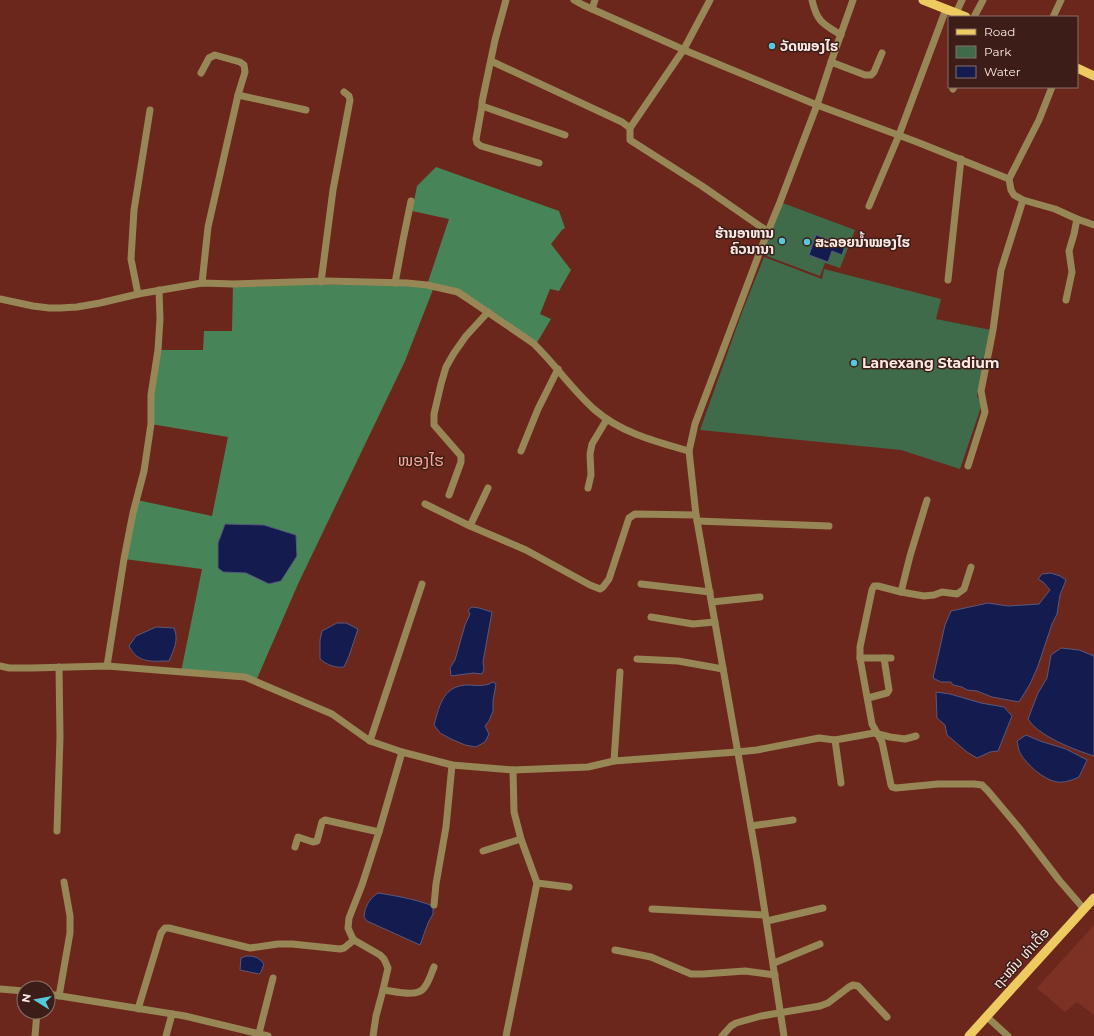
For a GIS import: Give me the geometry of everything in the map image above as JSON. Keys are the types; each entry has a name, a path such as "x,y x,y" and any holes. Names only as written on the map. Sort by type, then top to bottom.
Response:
{"main road":[{"path":"923,0 964,16"},
{"path":"1078,68 1094,76"},
{"name":"ຖະໝົນ ທ່າເດື່ອ","path":"969,1036 1094,898"}],"street":[{"path":"506,0 491,60 476,139 477,143 481,146 539,163"},
{"path":"574,0 684,49 817,105 899,135 1009,179"},
{"path":"592,9 595,0"},
{"path":"710,0 684,49 630,128 630,140 702,186 768,231"},
{"path":"812,0 818,19 841,35"},
{"path":"784,1036 758,861 697,518 689,451 695,424 817,105 853,0"},
{"path":"956,13 962,0"},
{"path":"975,16 983,0"},
{"path":"1053,16 1061,0"},
{"path":"869,206 899,135 946,9"},
{"path":"831,62 865,75 871,75 874,72 882,53"},
{"path":"201,73 209,58 214,56 240,62 244,65 245,72 238,95 208,227 202,283"},
{"path":"491,60 591,106 622,122 630,128"},
{"path":"1052,88 1039,120 1009,179 1011,190 1014,195 1022,200 1055,209 1094,225"},
{"path":"321,282 333,190 350,100 349,96 344,92"},
{"path":"238,95 306,110"},
{"path":"482,106 565,135"},
{"path":"138,294 131,259 134,210 150,110"},
{"path":"948,280 961,159"},
{"path":"968,466 985,412 981,391 993,330 1001,270 1022,200"},
{"path":"395,283 411,201"},
{"path":"1066,300 1072,272 1069,250 1077,219"},
{"path":"0,298 33,306 49,308 77,307 138,294 202,283 233,284 321,282 427,285 458,292 533,343 544,353 595,410 607,419 620,427 635,433 661,443 689,451"},
{"path":"107,666 124,559 133,513 143,476 151,424 151,395 158,350 160,319 159,290"},
{"path":"449,495 461,462 461,456 434,425 434,414 440,384 454,353 466,336 488,312"},
{"path":"521,451 538,409 558,369"},
{"path":"588,488 591,474 590,454 592,444 607,419"},
{"path":"470,526 488,488"},
{"path":"901,592 927,500"},
{"path":"426,504 470,526 526,550 600,589 609,579 629,518 635,514 829,526"},
{"path":"971,567 964,589 957,594 942,592 924,596 878,586 874,586 872,590 860,646 860,658 872,724 882,742 891,784 892,787 899,788 938,784 982,785 988,790 1059,880 1084,909"},
{"path":"370,742 422,584"},
{"path":"642,584 710,592"},
{"path":"712,602 760,597"},
{"path":"651,617 693,624 715,622"},
{"path":"860,658 888,658 889,690 887,693 868,698"},
{"path":"637,659 678,661 723,669"},
{"path":"0,666 9,668 107,666 245,677 332,714 370,742 452,765 513,770 588,767 614,761 738,752 757,750 819,738 835,740 874,733 905,739 916,736"},
{"path":"57,831 60,737 59,667"},
{"path":"614,761 620,672"},
{"path":"835,740 841,783"},
{"path":"373,1036 376,1016 384,990 388,968 384,959 380,955 354,940 348,928 349,918 362,885 379,832 402,752"},
{"path":"434,905 436,884 446,827 452,765"},
{"path":"506,1036 536,883 521,839 514,812 513,770"},
{"path":"295,847 298,837 313,842 317,841 322,822 325,820 379,832"},
{"path":"751,826 793,820"},
{"path":"483,851 521,839"},
{"path":"59,996 70,933 70,916 64,882"},
{"path":"536,883 569,888"},
{"path":"652,909 766,918 823,908"},
{"path":"138,1009 161,933 165,928 250,948 278,944 292,944 340,949 344,948 354,940"},
{"path":"774,963 820,944"},
{"path":"615,950 651,958 691,974 745,970 775,974"},
{"path":"384,990 412,994 421,992 427,984 434,967"},
{"path":"259,1033 273,978"},
{"path":"722,1036 731,1026 736,1023 761,1016 820,1006 828,1003 853,985 858,986 887,1017"},
{"path":"0,989 16,990"},
{"path":"56,995 172,1014 268,1036"},
{"path":"166,1036 172,1014"},
{"path":"987,1016 1008,1036"},
{"path":"35,1036 36,1020"}],"shaded area":[{"path":"1094,925 1094,1015 1077,1002 1065,1012 1037,988"}],"green space":[{"path":"436,167 559,211 565,228 551,244 571,270 559,291 550,289 540,314 551,319 535,346 517,332 454,294 434,287 405,361 298,584 256,681 181,672 202,569 124,559 137,500 212,516 228,437 151,424 158,350 203,350 204,331 232,331 233,284 427,285 449,219 412,211 417,186"},
{"name":"ສະລອຍນ້ຳໝອງໄຮ","path":"780,202 855,230 840,268 825,263 820,276 759,253"},
{"name":"Lanexang Stadium","path":"764,257 822,279 824,269 941,299 936,319 991,330 977,396 982,404 960,469 901,450 700,430 741,315"}],"water":[{"path":"816,235 845,246 842,255 832,251 828,262 809,255"},
{"path":"225,524 264,525 296,535 297,556 281,581 269,584 246,573 223,572 218,568 218,543"},
{"path":"1051,573 1066,580 1060,595 1057,614 1052,624 1038,666 1030,684 1019,702 992,697 977,691 967,690 953,685 951,682 941,682 933,678 945,625 951,611 988,603 1008,606 1039,604 1050,590 1038,579 1042,574"},
{"path":"472,607 492,612 483,662 484,669 482,674 473,673 451,676 450,668 455,660 465,625 470,614 468,610"},
{"path":"337,623 346,623 358,629 344,667 331,666 320,659 320,640 322,631"},
{"path":"156,627 174,628 176,641 169,661 151,661 141,659 129,646 136,636"},
{"path":"1061,648 1079,650 1094,656 1094,756 1048,737 1028,719 1038,693 1047,678 1051,655"},
{"path":"493,682 496,684 493,711 485,726 489,734 485,742 476,747 465,745 440,733 434,725 441,702 449,691 462,686 477,686"},
{"path":"936,692 1004,707 1012,716 998,751 990,752 977,758 967,752 947,735 945,725 937,718"},
{"path":"1026,735 1066,749 1087,760 1079,777 1066,782 1057,782 1041,775 1031,767 1020,753 1017,741"},
{"path":"378,893 413,900 433,906 433,914 420,945 367,921 364,917 366,906"},
{"path":"246,956 256,957 264,964 259,974 240,970 241,958"}],"place":[{"name":"ວັດໝອງໄຮ","path":"772,46"},
{"name":"ຮ້ານອາຫານ ຄົວນານາ","path":"782,241"},
{"name":"ສະລອຍນ້ຳໝອງໄຮ","path":"807,242"},
{"name":"Lanexang Stadium","path":"854,363"}],"district":[{"name":"ໜອງໄຮ","path":"421,460"}]}
